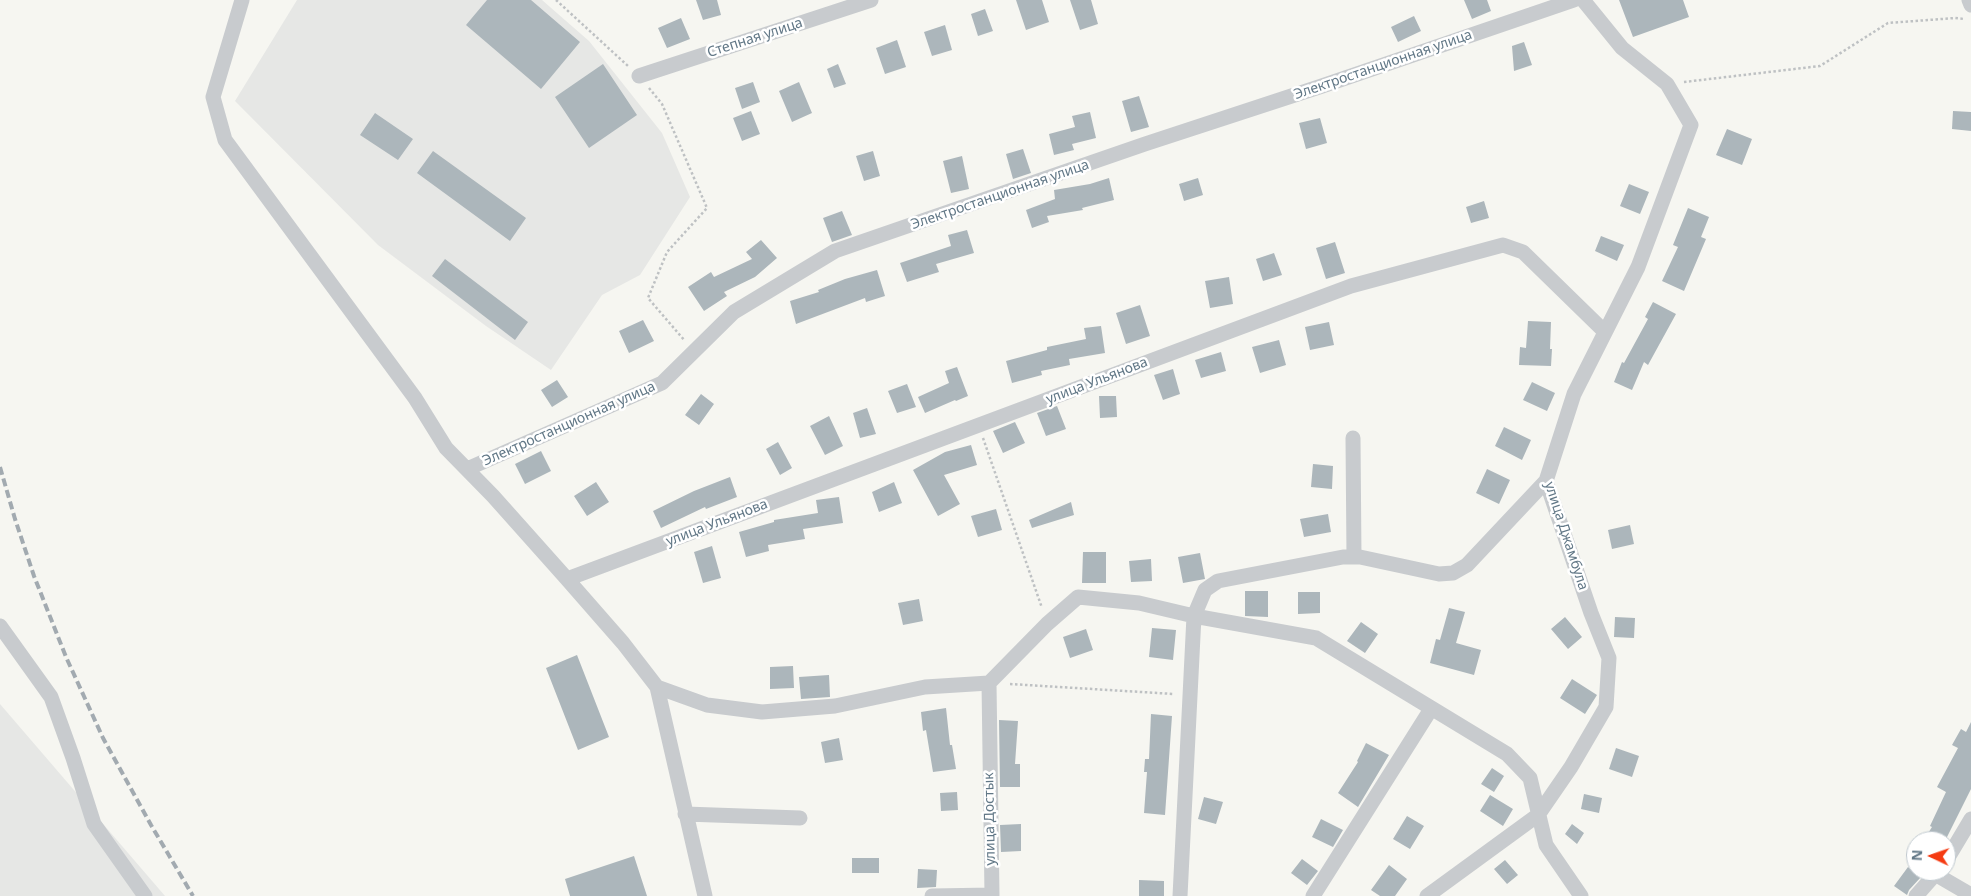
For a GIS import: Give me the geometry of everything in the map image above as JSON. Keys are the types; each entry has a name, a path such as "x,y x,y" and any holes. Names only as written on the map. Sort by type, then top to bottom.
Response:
{"street":[{"path":"242,0 213,97 225,140 415,398 446,448 568,579 623,643 657,687 705,896"},
{"name":"Степная улица","path":"639,76 872,0"},
{"name":"Электростанционная улица","path":"467,470 662,383 734,312 835,251 1145,144 1574,0"},
{"path":"1583,0 1622,48 1667,84"},
{"path":"1969,0 1971,5"},
{"name":"улица Джамбула","path":"1427,896 1538,815 1572,767 1606,707 1609,658 1591,613 1546,481 1574,394 1638,266 1691,125 1667,84"},
{"name":"улица Ульянова","path":"568,579 1351,286 1503,244 1523,252 1605,332"},
{"path":"1354,438 1354,557"},
{"path":"1180,896 1194,616 1205,590 1218,581 1354,557 1439,574 1453,573 1466,565 1546,481"},
{"path":"657,687 707,705 762,712 835,706 926,687 989,683 1047,624 1078,597 1139,603 1194,616 1316,638 1507,754 1530,778 1546,845 1581,896"},
{"path":"0,626 51,697 94,824 145,896"},
{"name":"улица Достык","path":"932,896 992,896 989,683"},
{"path":"1313,896 1431,708"},
{"path":"686,814 800,818"},
{"path":"1956,844 1971,819"},
{"path":"1916,896 1929,881"},
{"path":"1950,881 1971,895"}],"path":[{"path":"556,0 639,76 662,104 707,208 667,252 648,298 694,351"},
{"path":"1667,84 1820,66 1888,23 1955,18 1971,20"},
{"path":"978,425 1047,624"},
{"path":"989,683 1190,695"}],"shaded area":[{"path":"297,0 542,0 589,41 662,133 690,197 640,275 602,295 551,370 486,326 378,245 235,101"},
{"path":"0,704 165,896 0,896"}],"building":[{"path":"487,0 531,0 580,42 541,89 466,25"},
{"path":"696,0 717,0 721,15 703,20"},
{"path":"1016,0 1042,0 1049,22 1026,30"},
{"path":"1070,0 1091,0 1098,24 1080,30"},
{"path":"1464,0 1487,0 1491,11 1472,19"},
{"path":"1619,0 1683,0 1689,17 1633,37"},
{"path":"985,9 993,31 978,36 971,14"},
{"path":"1414,16 1421,31 1398,42 1391,27"},
{"path":"681,18 690,39 667,48 658,28"},
{"path":"945,25 952,50 932,56 924,32"},
{"path":"897,40 906,67 885,74 876,48"},
{"path":"1524,42 1532,65 1514,71 1512,46"},
{"path":"603,64 637,115 589,148 555,97"},
{"path":"838,64 846,84 834,88 827,69"},
{"path":"753,82 760,102 742,109 735,88"},
{"path":"799,82 812,113 792,122 779,91"},
{"path":"1139,96 1149,127 1131,132 1122,101"},
{"path":"751,111 760,134 742,141 733,118"},
{"path":"1953,111 1971,112 1971,131 1952,129"},
{"path":"1090,112 1096,138 1072,144 1074,150 1054,155 1049,134 1075,127 1072,116"},
{"path":"375,113 413,139 398,160 360,135"},
{"path":"1320,118 1327,143 1306,149 1299,123"},
{"path":"1727,129 1752,139 1742,165 1716,155"},
{"path":"1023,149 1031,173 1013,179 1006,154"},
{"path":"433,151 526,218 510,241 417,173"},
{"path":"873,151 880,176 864,181 856,156"},
{"path":"962,156 969,189 951,193 943,161"},
{"path":"1109,178 1114,200 1082,208 1083,210 1047,216 1049,222 1032,228 1026,210 1055,199 1054,190 1090,184"},
{"path":"1198,178 1203,195 1184,201 1179,184"},
{"path":"1629,184 1649,192 1640,214 1620,206"},
{"path":"1484,201 1489,218 1471,223 1466,207"},
{"path":"1688,208 1709,217 1701,237 1706,239 1684,291 1662,281 1678,247 1673,245"},
{"path":"842,211 852,235 832,242 823,218"},
{"path":"967,230 974,253 936,264 939,272 907,282 900,263 951,246 948,235"},
{"path":"1601,236 1624,245 1617,261 1595,251"},
{"path":"761,240 777,258 755,277 724,292 727,296 704,311 688,287 711,272 714,277 752,259 746,252"},
{"path":"1335,242 1345,273 1326,279 1316,248"},
{"path":"1274,253 1282,275 1263,281 1256,259"},
{"path":"445,259 528,322 515,340 432,276"},
{"path":"877,270 885,296 866,302 865,298 796,324 790,301 819,292 818,290 845,279"},
{"path":"1229,277 1233,304 1210,308 1205,281"},
{"path":"1653,302 1676,314 1648,365 1644,362 1632,390 1614,382 1622,362 1624,363 1648,319 1645,317"},
{"path":"1140,305 1150,336 1126,344 1116,313"},
{"path":"643,320 654,341 629,353 619,331"},
{"path":"1528,321 1551,322 1551,366 1519,365 1520,347 1526,348"},
{"path":"1329,322 1334,345 1310,350 1305,327"},
{"path":"1101,326 1105,353 1069,359 1070,365 1041,371 1042,375 1012,383 1006,361 1047,350 1047,347 1086,339 1084,328"},
{"path":"1279,340 1286,365 1260,373 1252,347"},
{"path":"1221,352 1226,371 1201,378 1195,360"},
{"path":"957,367 968,396 925,413 918,397 949,383 945,371"},
{"path":"1173,369 1180,394 1163,400 1154,375"},
{"path":"557,380 568,397 552,407 541,390"},
{"path":"1532,382 1555,393 1547,411 1523,400"},
{"path":"907,384 916,407 897,413 888,391"},
{"path":"701,394 714,404 699,425 685,415"},
{"path":"1099,396 1116,396 1117,417 1100,418"},
{"path":"1057,406 1066,429 1046,436 1037,413"},
{"path":"867,408 876,434 860,438 853,413"},
{"path":"829,416 843,446 825,455 810,426"},
{"path":"1015,422 1025,443 1003,453 993,431"},
{"path":"1504,427 1531,440 1522,460 1495,446"},
{"path":"778,442 792,468 780,475 766,449"},
{"path":"971,445 977,465 944,475 960,504 938,516 913,470 945,452"},
{"path":"541,451 551,471 525,484 515,464"},
{"path":"1313,464 1333,466 1332,489 1311,487"},
{"path":"1487,469 1510,480 1499,504 1476,493"},
{"path":"730,477 737,497 706,509 705,507 661,528 653,511 694,491"},
{"path":"596,482 609,502 587,516 574,496"},
{"path":"894,482 902,503 879,512 872,492"},
{"path":"839,497 843,523 803,529 805,539 768,545 769,551 746,557 739,532 774,522 774,520 818,513 816,500"},
{"path":"1071,502 1074,515 1032,528 1029,520"},
{"path":"996,509 1002,530 978,537 971,516"},
{"path":"1328,514 1331,532 1304,537 1300,519"},
{"path":"1630,525 1634,544 1612,549 1608,530"},
{"path":"712,546 721,578 703,583 694,552"},
{"path":"1083,552 1106,552 1106,583 1082,583"},
{"path":"1200,553 1205,579 1183,583 1178,557"},
{"path":"1151,559 1152,581 1131,582 1129,561"},
{"path":"1245,591 1268,591 1268,617 1245,616"},
{"path":"1298,592 1320,592 1320,613 1298,614"},
{"path":"919,599 923,621 903,625 898,603"},
{"path":"1449,608 1465,612 1456,643 1481,650 1474,675 1430,663 1436,639 1440,640"},
{"path":"1565,617 1582,637 1568,649 1551,629"},
{"path":"1615,617 1635,618 1634,638 1614,637"},
{"path":"1361,622 1378,634 1365,653 1347,641"},
{"path":"1152,628 1176,630 1173,660 1149,657"},
{"path":"1086,629 1093,650 1070,658 1063,637"},
{"path":"577,655 609,737 578,750 546,668"},
{"path":"793,666 794,688 770,689 770,667"},
{"path":"829,675 830,697 801,699 799,677"},
{"path":"1572,679 1597,695 1585,714 1560,698"},
{"path":"946,708 950,745 952,745 956,769 933,772 926,730 923,731 921,712"},
{"path":"1151,714 1172,716 1165,815 1144,813 1147,772 1144,772 1145,759 1149,759"},
{"path":"999,720 1018,721 1015,764 1020,764 1020,787 1000,787"},
{"path":"1971,722 1971,789 1950,831 1929,831 1946,792 1937,787 1958,748 1952,745 1961,729 1966,732"},
{"path":"839,738 843,760 825,763 821,742"},
{"path":"1366,743 1389,755 1358,807 1338,793 1358,762"},
{"path":"1616,748 1639,756 1632,777 1609,769"},
{"path":"1492,768 1504,776 1494,792 1481,784"},
{"path":"957,792 958,810 941,811 940,793"},
{"path":"1584,794 1602,798 1599,813 1581,809"},
{"path":"1490,795 1513,809 1503,826 1480,811"},
{"path":"1204,797 1223,802 1216,824 1198,819"},
{"path":"1407,816 1424,826 1410,849 1393,839"},
{"path":"1321,819 1343,830 1333,847 1312,837"},
{"path":"1021,824 1021,851 1001,852 1000,825"},
{"path":"1572,824 1584,833 1577,844 1565,834"},
{"path":"634,856 647,896 570,896 565,879"},
{"path":"852,858 879,858 879,873 852,873"},
{"path":"1302,859 1318,871 1307,885 1291,873"},
{"path":"1505,860 1518,875 1507,884 1494,869"},
{"path":"1389,865 1407,879 1395,896 1380,896 1371,890"},
{"path":"918,869 937,870 936,887 917,888"},
{"path":"1906,870 1906,881 1917,881 1907,895 1894,886"},
{"path":"1139,880 1164,881 1164,896 1139,896"}],"railway":[{"path":"0,467 34,576 66,657 103,738 193,896"}]}
